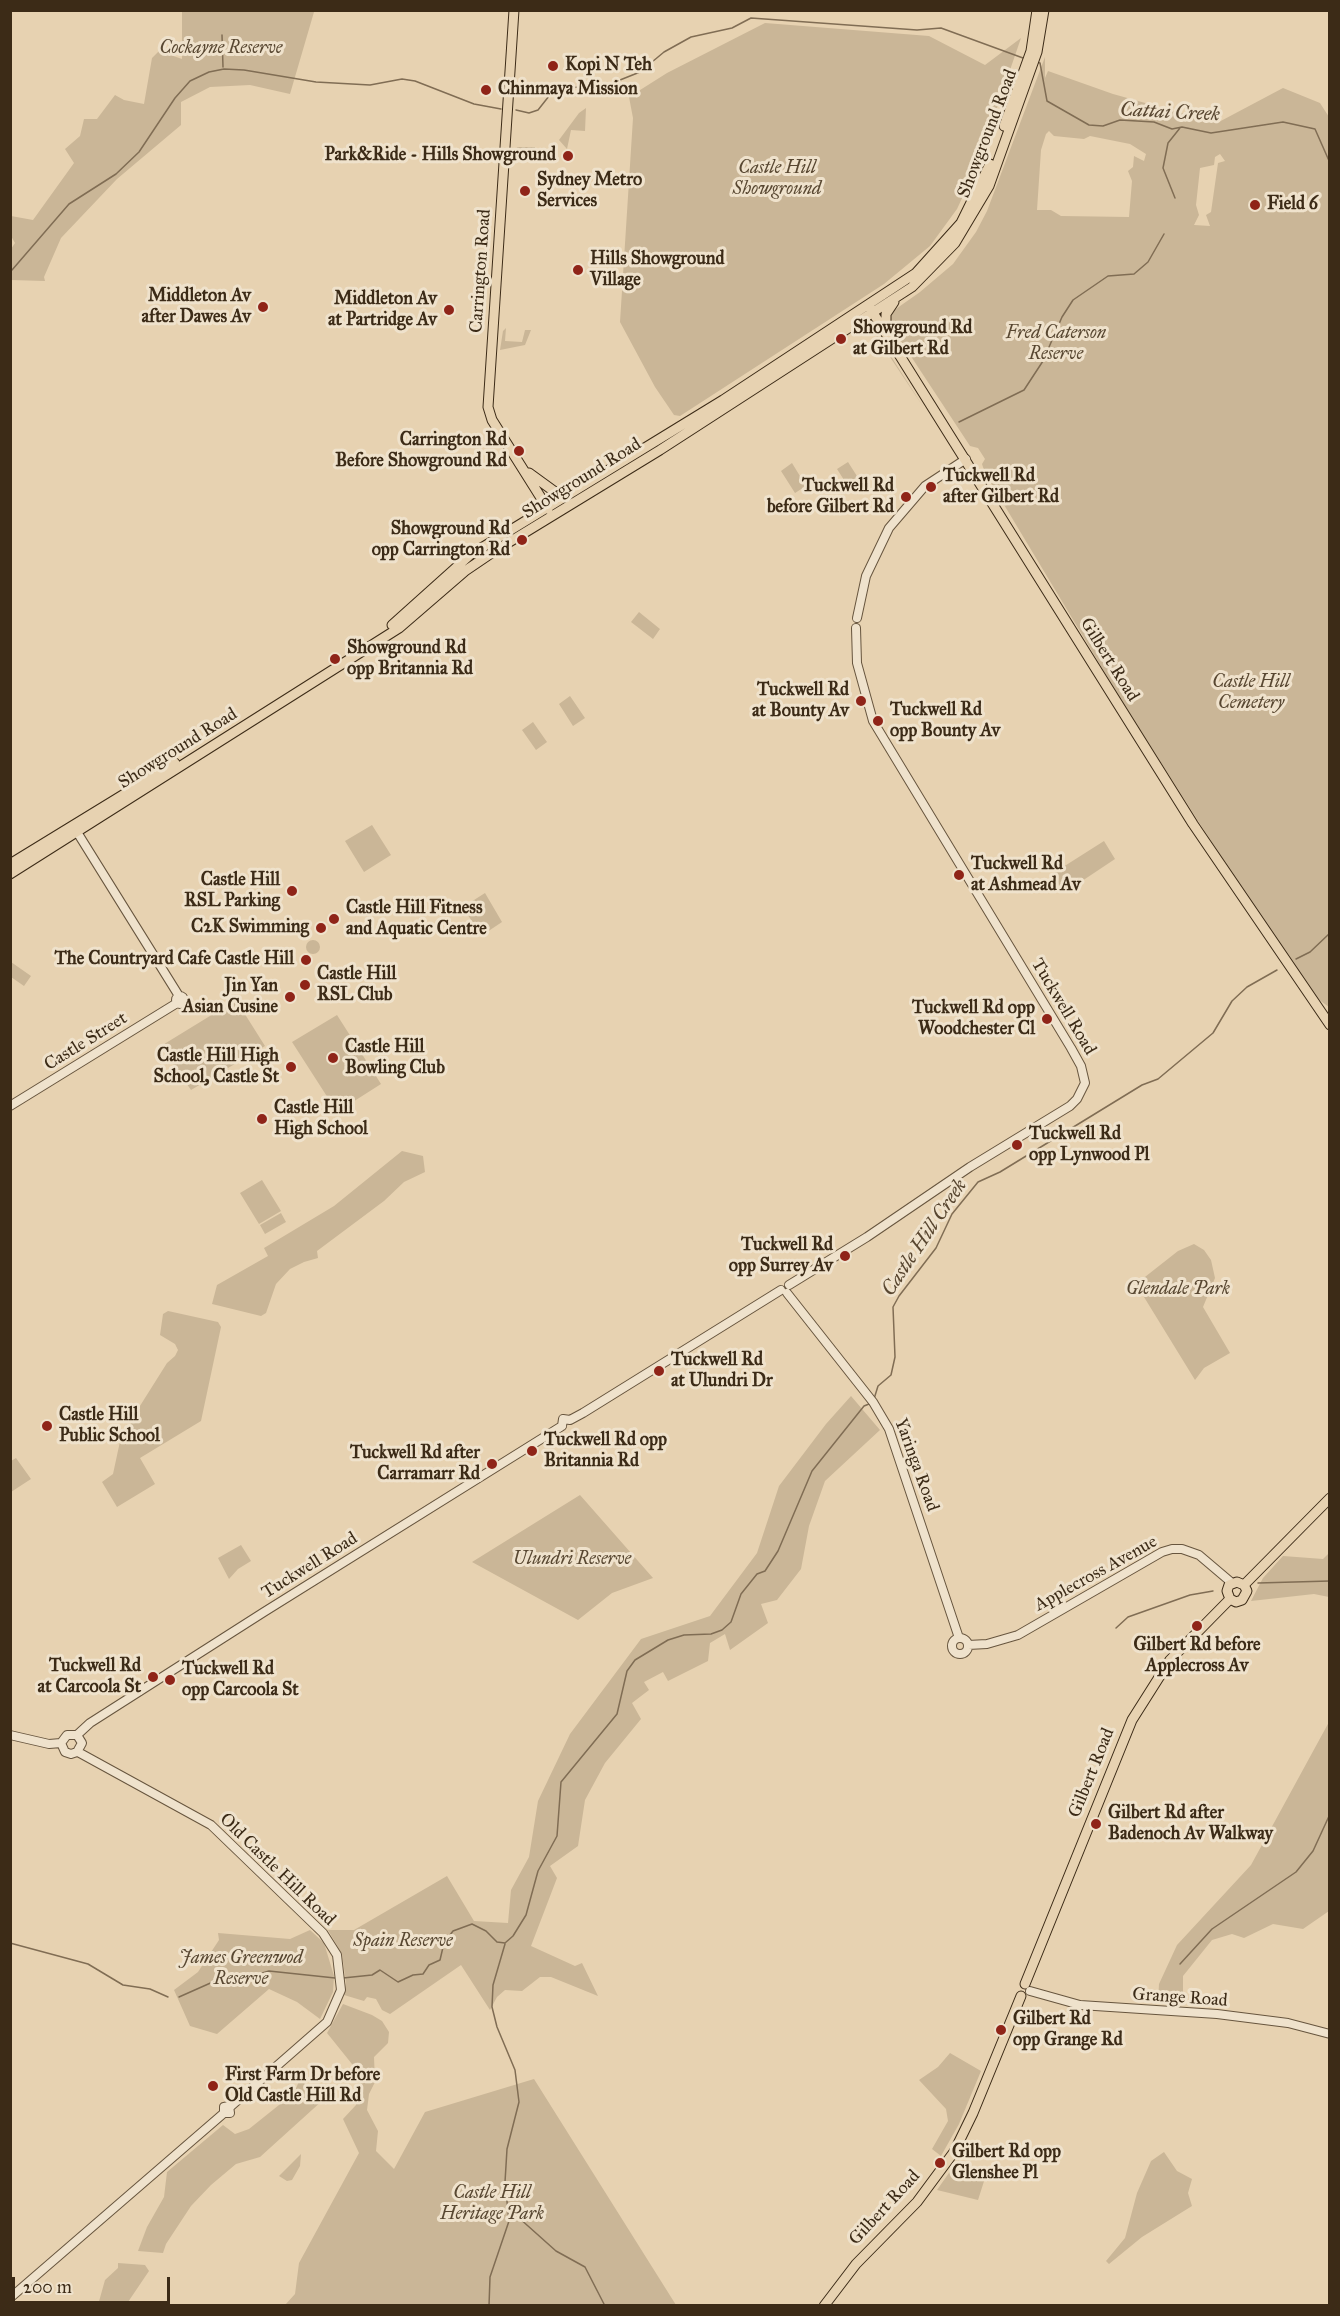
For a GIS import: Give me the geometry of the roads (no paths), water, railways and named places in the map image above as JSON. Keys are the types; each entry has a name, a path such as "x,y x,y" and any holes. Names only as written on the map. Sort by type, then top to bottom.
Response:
{"main road":[{"name":"Carrington Road","path":"514,10 488,401 492,420 553,517"},
{"name":"Showground Road","path":"1034,51 1037,10"},
{"name":"Showground Road","path":"10,864 75,828 399,628 476,563 553,517 675,435 871,310 900,296 943,257 979,207 1034,51 1044,10"},
{"name":"Showground Road","path":"871,310 916,273 961,223 981,187 1026,75"},
{"path":"886,333 886,314 900,296"},
{"name":"Gilbert Road","path":"871,310 1192,824 1329,1025"},
{"name":"Showground Road","path":"10,874 75,828 380,634 470,555 562,497 675,435"},
{"path":"524,470 562,497"},
{"path":"1244,1584 1329,1498"},
{"path":"1232,1583 1244,1584 1247,1591 1242,1600 1236,1602 1230,1599 1227,1591 1232,1583"},
{"name":"Gilbert Road","path":"824,2306 856,2264 917,2202 948,2161 973,2113 1025,1990 1137,1710 1170,1660 1230,1599"}],"street":[{"name":"Tuckwell Road","path":"77,1735 90,1723 562,1426 563,1419 570,1420 786,1289 970,1167 1077,1100 1084,1083 1081,1066 873,721 858,672 856,628 852,623 858,618 866,576 889,528 925,486 966,459"},
{"name":"Castle Street","path":"10,1106 178,1000 75,828"},
{"name":"Yaringa Road","path":"786,1289 873,1402 889,1429 959,1638"},
{"name":"Applecross Avenue","path":"968,1645 1006,1640 1018,1635 1162,1552 1172,1549 1182,1549 1199,1555 1232,1583"},
{"path":"959,1638 968,1645 963,1653 957,1653 953,1648 953,1642 959,1638"},
{"path":"10,1735 49,1744 61,1743 67,1735 77,1735 82,1743 78,1752 68,1754 61,1743"},
{"name":"Old Castle Hill Road","path":"10,2298 327,2022 341,1990 337,1955 323,1933 211,1825 78,1752"},
{"name":"Grange Road","path":"1025,1990 1080,2005 1217,2014 1288,2024 1329,2034"}],"waterway":[{"name":"Cattai Creek","path":"516,110 529,113 538,110 553,91 559,88 605,86 640,72 664,52 691,37 732,28 751,18 917,30 941,28 1023,58"},
{"path":"222,35 223,67"},
{"name":"Cattai Creek","path":"1036,62 1040,63 1047,101 1089,125 1103,126 1120,120 1154,122 1172,129 1182,127 1211,133 1283,122 1315,129 1330,163"},
{"name":"Cattai Creek","path":"12,270 69,204 116,174 139,152 175,98 190,81 209,72 224,69 244,70 316,82 370,85 402,79 415,81 474,104 501,109"},
{"path":"1175,198 1163,168 1168,143 1180,128"},
{"path":"959,422 1024,390 1043,361 1062,317 1073,300 1108,276 1134,274 1148,262 1164,234"},
{"name":"Castle Hill Creek","path":"1296,959 1310,952 1330,933"},
{"name":"Castle Hill Creek","path":"874,1399 878,1386 891,1375 895,1357 893,1307 936,1248 952,1214 978,1182 1000,1172 1142,1085 1158,1079 1213,1033 1232,1001 1247,987 1277,970"},
{"name":"Castle Hill Creek","path":"343,1978 372,1975 380,1970 398,1982 413,1975 423,1974 429,1965 440,1960 444,1943 453,1931 472,1924 486,1931 497,1942 505,1943 513,1936 526,1915 538,1871 557,1836 561,1782 617,1714 627,1671 635,1660 668,1640 684,1635 711,1634 722,1630 731,1622 741,1594 757,1574 765,1571 778,1551 812,1471 864,1406 869,1404"},
{"path":"1258,1583 1330,1581"},
{"path":"1116,1628 1128,1617 1190,1595 1213,1591"},
{"path":"1180,1964 1212,1929 1296,1872 1313,1851 1330,1814"},
{"name":"Castle Hill Creek","path":"10,1943 88,1964 123,1985 150,1989 168,1997"},
{"path":"489,2306 490,2277 509,2221 505,2182 507,2149 519,2102 515,2070 497,2027 492,2007 493,1985 505,1944"},
{"name":"Castle Hill Creek","path":"179,1997 215,1981 242,1979 269,1971 335,1978"},
{"path":"509,2209 556,2251 585,2267 605,2306"}],"place":[{"name":"Kopi N Teh","path":"553,66"},
{"name":"Chinmaya Mission","path":"486,90"},
{"name":"Park&Ride - Hills Showground","path":"568,156"},
{"name":"Sydney Metro Services","path":"525,191"},
{"name":"Field 6","path":"1255,205"},
{"name":"Hills Showground Village","path":"578,270"},
{"name":"Middleton Av after Dawes Av","path":"263,307"},
{"name":"Middleton Av at Partridge Av","path":"449,310"},
{"name":"Showground Rd at Gilbert Rd","path":"841,339"},
{"name":"Carrington Rd Before Showground Rd","path":"519,451"},
{"name":"Tuckwell Rd after Gilbert Rd","path":"931,487"},
{"name":"Tuckwell Rd before Gilbert Rd","path":"906,497"},
{"name":"Showground Rd opp Carrington Rd","path":"522,540"},
{"name":"Showground Rd opp Britannia Rd","path":"335,659"},
{"name":"Tuckwell Rd at Bounty Av","path":"861,701"},
{"name":"Tuckwell Rd opp Bounty Av","path":"878,721"},
{"name":"Tuckwell Rd at Ashmead Av","path":"959,875"},
{"name":"Castle Hill RSL Parking","path":"292,891"},
{"name":"Castle Hill Fitness and Aquatic Centre","path":"334,919"},
{"name":"C2K Swimming","path":"321,928"},
{"name":"The Countryard Cafe Castle Hill","path":"306,960"},
{"name":"Castle Hill RSL Club","path":"305,985"},
{"name":"Jin Yan Asian Cusine","path":"290,997"},
{"name":"Tuckwell Rd opp Woodchester Cl","path":"1047,1019"},
{"name":"Castle Hill Bowling Club","path":"333,1058"},
{"name":"Castle Hill High School, Castle St","path":"291,1067"},
{"name":"Castle Hill High School","path":"262,1119"},
{"name":"Tuckwell Rd opp Lynwood Pl","path":"1017,1145"},
{"name":"Tuckwell Rd opp Surrey Av","path":"845,1256"},
{"name":"Tuckwell Rd at Ulundri Dr","path":"659,1371"},
{"name":"Castle Hill Public School","path":"47,1426"},
{"name":"Tuckwell Rd opp Britannia Rd","path":"532,1451"},
{"name":"Tuckwell Rd after Carramarr Rd","path":"492,1464"},
{"name":"Gilbert Rd before Applecross Av","path":"1197,1626"},
{"name":"Tuckwell Rd at Carcoola St","path":"153,1677"},
{"name":"Tuckwell Rd opp Carcoola St","path":"170,1680"},
{"name":"Gilbert Rd after Badenoch Av Walkway","path":"1096,1824"},
{"name":"Gilbert Rd opp Grange Rd","path":"1001,2030"},
{"name":"First Farm Dr before Old Castle Hill Rd","path":"213,2086"},
{"name":"Gilbert Rd opp Glenshee Pl","path":"940,2163"}],"park label":[{"name":"Cockayne Reserve","path":"221,49"},
{"name":"Castle Hill Showground","path":"777,180"},
{"name":"Fred Caterson Reserve","path":"1056,344"},
{"name":"Castle Hill Cemetery","path":"1251,693"},
{"name":"Glendale Park","path":"1178,1290"},
{"name":"Ulundri Reserve","path":"572,1560"},
{"name":"Spain Reserve","path":"403,1942"},
{"name":"James Greenwod Reserve","path":"241,1969"},
{"name":"Castle Hill Heritage Park","path":"492,2204"}]}
